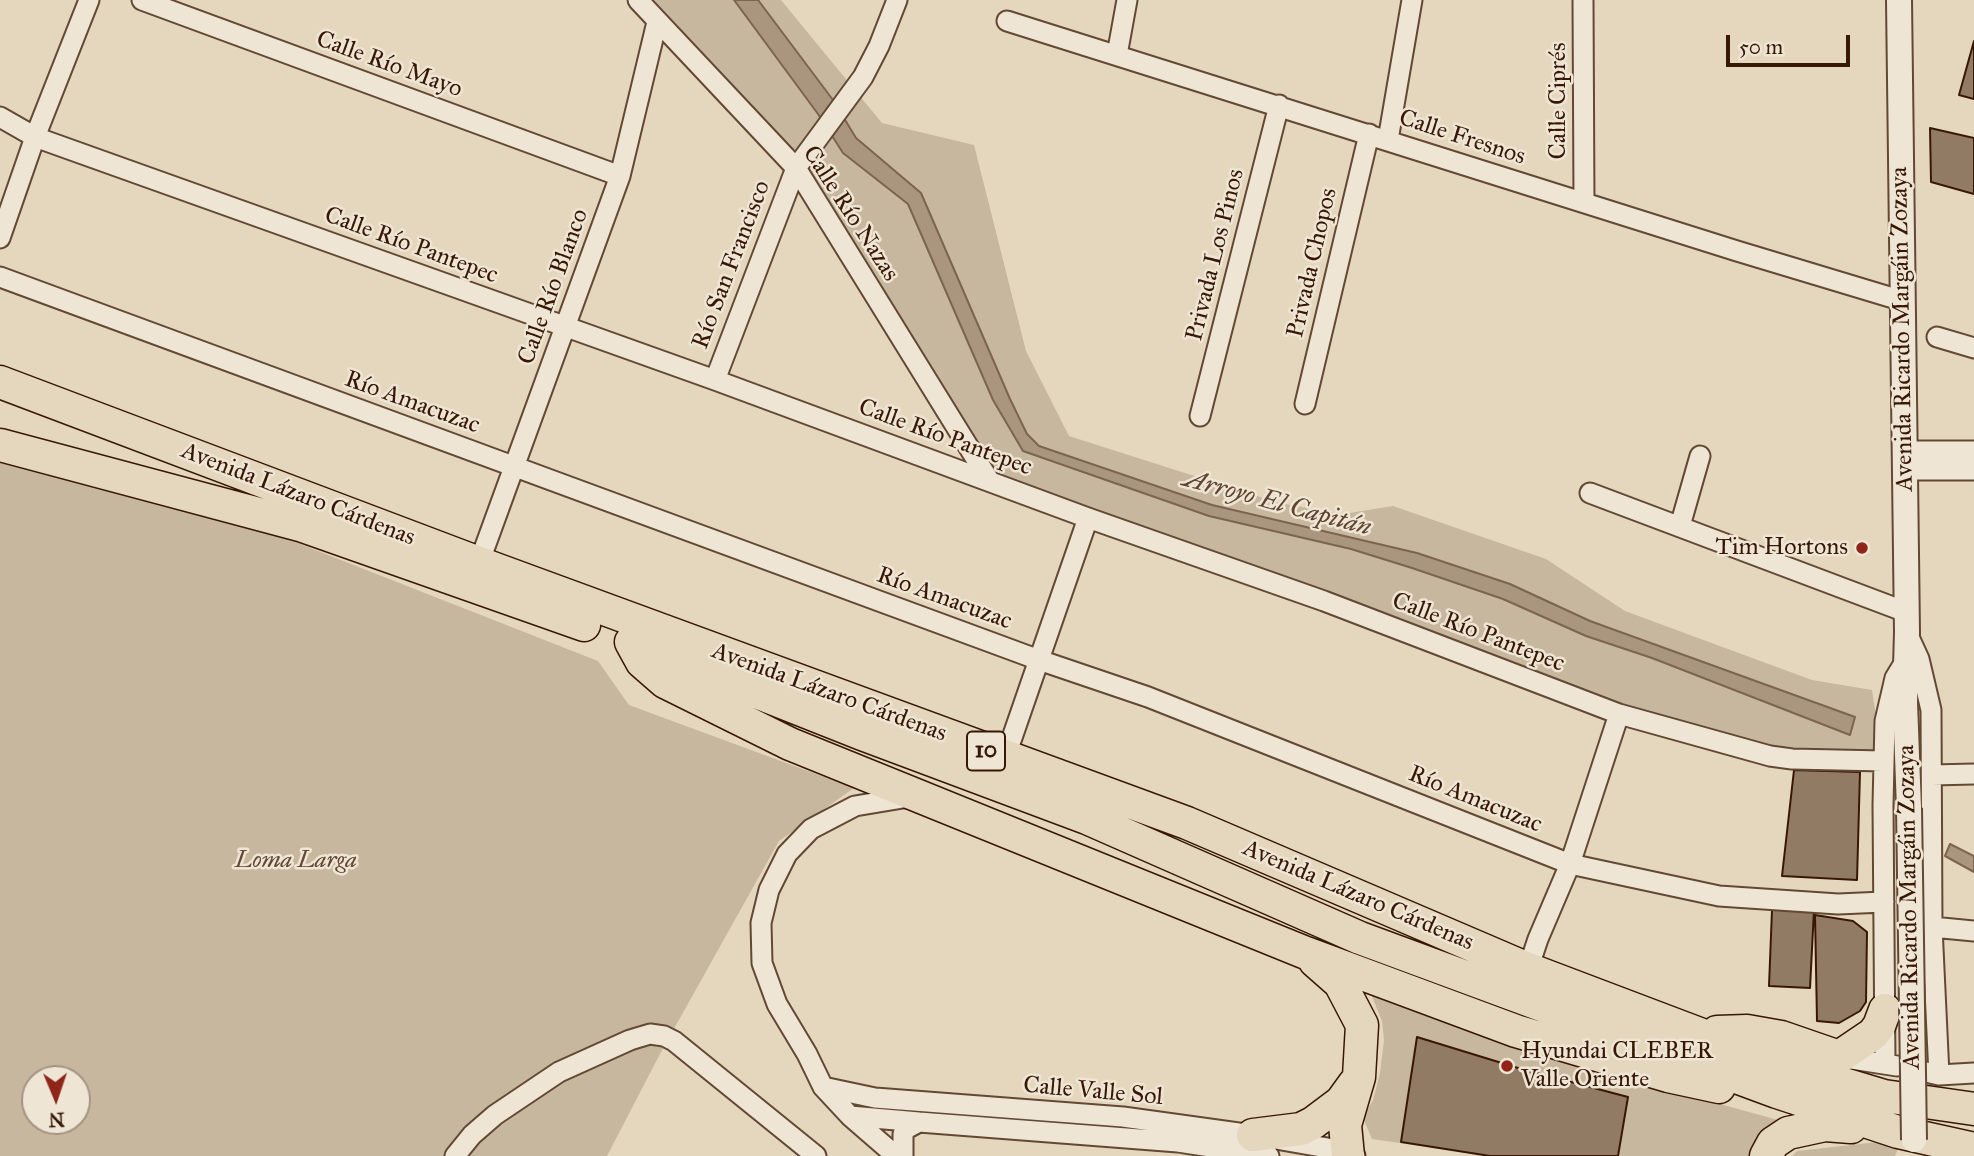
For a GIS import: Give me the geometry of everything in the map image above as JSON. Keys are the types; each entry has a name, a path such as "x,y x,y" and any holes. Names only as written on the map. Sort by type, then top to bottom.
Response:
{"highway":[{"name":"Avenida Lázaro Cárdenas","path":"0,382 479,563 1186,823 1528,969 1784,1066 1884,1096 1974,1109"},
{"path":"0,400 181,463 195,466 217,464"},
{"path":"0,429 107,460 118,468 125,479"},
{"name":"Avenida Lázaro Cárdenas","path":"0,445 300,525 631,642 862,734 1087,818 1360,938 1908,1143"},
{"path":"631,642 642,663 665,682 790,744 1306,953 1516,1031 1645,1070 1703,1084 1756,1092 1777,1092"},
{"path":"1306,953 1340,983 1362,1026 1359,1077 1347,1115 1349,1154"},
{"path":"1700,1034 1735,1031 1766,1034 1782,1037 1839,1058 1872,1034 1885,1010"},
{"path":"1261,1146 1322,1118 1340,1102 1359,1077"},
{"path":"1766,1156 1773,1143 1788,1133 1825,1125 1908,1143 1974,1149"},
{"path":"1908,1143 1974,1136"}],"street":[{"path":"0,238 35,137 89,0"},
{"name":"Calle Río Mayo","path":"142,0 620,176"},
{"path":"620,0 647,11"},
{"name":"Río San Francisco","path":"715,380 796,168 863,78 897,0"},
{"path":"1117,55 1127,0"},
{"name":"Privada Chopos","path":"1305,404 1378,137 1412,0"},
{"name":"Calle Ciprés","path":"1583,0 1584,202"},
{"name":"Avenida Ricardo Margáin Zozaya","path":"1899,0 1907,622 1905,703 1909,808 1908,1143"},
{"name":"Calle Río Blanco","path":"479,563 620,176 647,11"},
{"name":"Calle Río Nazas","path":"647,11 796,168 989,480"},
{"name":"Calle Fresnos","path":"1007,21 1903,301"},
{"name":"Privada Los Pinos","path":"1200,416 1279,105"},
{"name":"Calle Río Pantepec","path":"0,117 35,137 1324,601 1619,714 1792,760 1884,761"},
{"name":"Río Amacuzac","path":"0,277 1039,660 1161,702 1570,864 1719,896 1838,904 1884,902"},
{"path":"1937,337 1974,348"},
{"path":"1905,461 1974,450"},
{"path":"1680,526 1700,456"},
{"path":"1905,461 1974,470"},
{"path":"1590,493 1680,526 1907,622 1931,710 1932,927 1939,1075"},
{"path":"1005,758 1088,518"},
{"name":"Avenida Ricardo Margáin Zozaya","path":"1885,1063 1884,761 1887,705 1895,678 1907,659"},
{"path":"1528,969 1570,864 1619,714"},
{"path":"1932,775 1974,774"},
{"path":"896,1156 850,1116 823,1087 807,1054 776,1004 762,963 761,923 769,890 787,854 811,830 855,806 918,796"},
{"path":"1932,927 1974,931"},
{"path":"455,1156 472,1135 495,1115 559,1072 629,1040 650,1034 664,1036 683,1048 816,1156"},
{"path":"1839,1058 1885,1063 1939,1075 1974,1073"},
{"name":"Calle Valle Sol","path":"823,1087 875,1098 1123,1117 1261,1146"},
{"name":"Calle Valle Sol","path":"850,1116 1349,1154"},
{"path":"903,1156 903,1135 906,1129 919,1122"}],"green space":[{"path":"638,0 781,0 882,123 974,145 1026,351 1069,436 1279,503 1343,514 1393,506 1546,559 1625,611 1812,680 1872,690 1883,761 1744,751 989,480 796,168"},
{"name":"Loma Larga","path":"0,461 290,540 598,661 629,705 854,788 779,841 661,1052 607,1156 0,1156"},
{"path":"1371,994 1629,1079 1800,1126 1759,1144 1748,1156 1490,1156 1372,1139 1363,1118 1373,1100 1384,1040 1382,1021"},
{"path":"1896,1140 1898,1149 1895,1156 1792,1156 1797,1151"}],"shaded area":[{"path":"734,0 758,0 833,100 856,138 921,193 1010,399 1027,434 1039,446 1212,505 1417,553 1510,584 1590,621 1855,717 1850,735 1652,658 1586,636 1503,599 1351,549 1209,516 1023,451 993,400 908,204 843,153 818,114"},
{"path":"1950,844 1974,856 1974,872 1945,856"}],"building":[{"path":"1974,41 1974,99 1959,95"},
{"path":"1930,128 1974,138 1974,194 1931,182"},
{"path":"1794,770 1860,772 1857,880 1782,876"},
{"path":"1772,910 1814,910 1810,988 1769,986"},
{"path":"1815,915 1853,921 1867,932 1866,1002 1860,1011 1839,1023 1817,1021"},
{"path":"1417,1037 1518,1068 1628,1097 1618,1156 1490,1156 1401,1142"}],"place":[{"name":"Tim Hortons","path":"1862,548"},
{"name":"Hyundai CLEBER Valle Oriente","path":"1507,1066"}],"water label":[{"name":"Arroyo El Capitán","path":"1277,504"}]}
